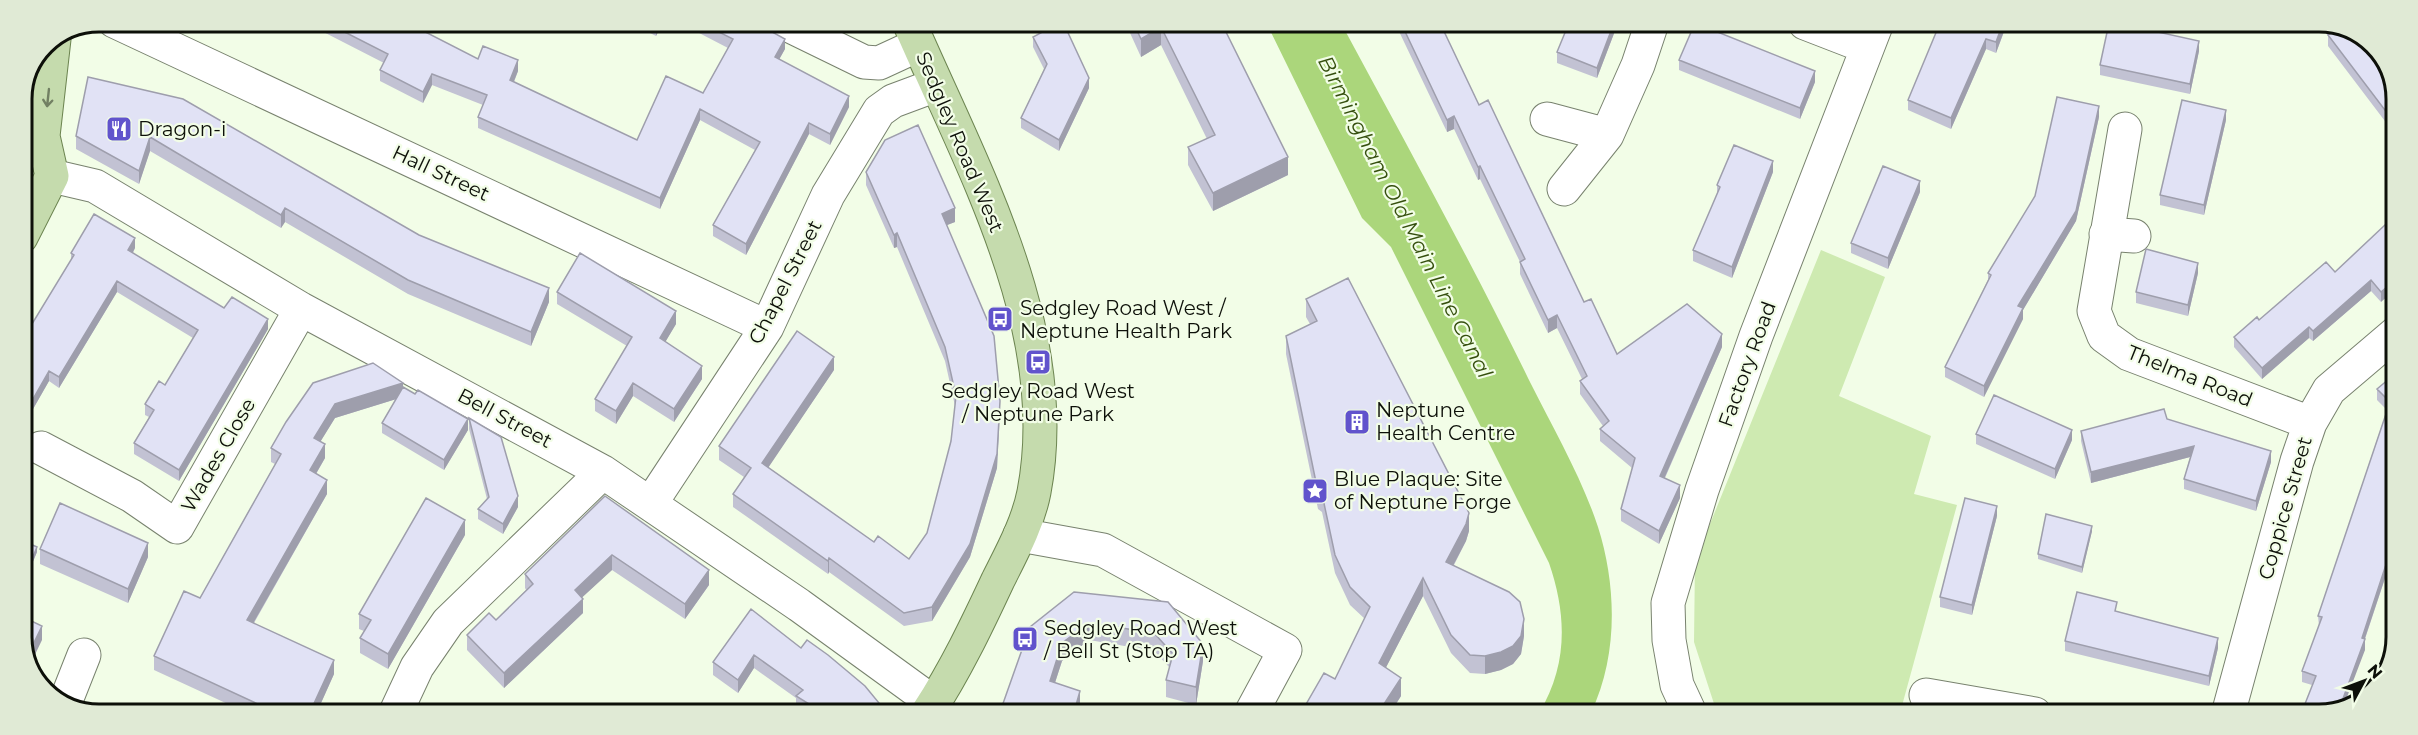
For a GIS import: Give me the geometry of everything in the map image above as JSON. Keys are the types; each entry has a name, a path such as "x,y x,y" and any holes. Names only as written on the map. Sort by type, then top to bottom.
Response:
{"main road":[{"name":"Sedgley Road West","path":"914,33 988,201 1026,316 1038,378 1041,429 1034,493 1020,535 935,704"},
{"path":"32,194 43,136 53,50"}],"street":[{"name":"Hall Street","path":"137,32 766,327"},
{"path":"802,32 864,62 879,63 914,33"},
{"path":"1564,189 1607,135 1638,65 1649,32"},
{"path":"1855,32 1872,35"},
{"name":"Factory Road","path":"1686,704 1677,685 1670,640 1668,603 1702,490 1756,336 1872,35"},
{"name":"Chapel Street","path":"651,503 766,327 828,195 879,111 893,101 936,85"},
{"path":"1547,119 1607,135"},
{"name":"Thelma Road","path":"2125,129 2120,235 2094,312 2104,336 2129,354 2310,423"},
{"name":"Bell Street","path":"37,174 95,186 301,309 603,472 799,605 926,704"},
{"name":"Wades Close","path":"41,448 132,496 177,527 301,309"},
{"name":"Coppice Street","path":"2231,704 2297,461 2310,423 2329,390 2386,342"},
{"path":"400,704 417,667 448,622 603,472"},
{"path":"1020,535 1103,550 1285,650 1256,704"},
{"path":"68,696 84,655"},
{"path":"1926,695 1956,704"}],"shaded area":[{"path":"1821,250 1885,277 1839,396 1931,436 1914,494 1957,505 1902,704 1714,704 1694,642 1695,561"}],"water":[{"name":"Birmingham Old Main Line Canal","path":"1271,32 1346,32 1461,247 1576,472 1598,527 1609,573 1611,597 1610,645 1606,668 1595,704 1544,704 1555,677 1562,640 1559,602 1549,563 1391,247 1362,218"}],"building":[{"path":"345,32 425,32 478,59 483,46 518,60 510,80 637,140 666,76 703,93 733,39 719,32 772,32 785,39 775,57 849,96 830,134 809,123 746,244 713,225 760,142 700,109 660,198 478,117 487,95 432,74 423,92 380,70 388,54"},
{"path":"1042,32 1068,32 1089,78 1059,140 1021,118 1047,64 1033,37"},
{"path":"1138,32 1153,32 1141,39"},
{"path":"1164,32 1226,32 1288,157 1213,193 1188,147 1215,135"},
{"path":"1405,32 1444,32 1479,105 1488,100 1584,302 1591,299 1617,354 1687,304 1722,334 1660,476 1680,485 1659,531 1621,509 1635,458 1600,429 1609,421 1580,381 1587,376 1557,315 1548,320 1520,262 1525,259 1480,166 1478,167 1454,116 1447,120"},
{"path":"1565,32 1611,32 1597,68 1557,52"},
{"path":"1691,32 1718,32 1815,71 1800,108 1679,60"},
{"path":"1936,32 2000,32 1996,42 1986,39 1951,118 1908,100"},
{"path":"2107,32 2158,32 2199,41 2190,84 2100,65"},
{"path":"2332,33 2345,37 2360,45 2370,54 2384,81 2386,111 2328,35"},
{"path":"88,77 183,99 419,235 549,288 531,332 408,280 285,208 281,215 150,137 139,171 76,136"},
{"path":"2057,97 2099,106 2076,211 2018,306 2023,308 1984,386 1945,367 1991,275 1988,273 2035,196"},
{"path":"2182,100 2226,110 2204,205 2160,195"},
{"path":"918,125 955,208 942,214 994,336 1000,401 997,454 970,544 932,607 904,613 829,558 828,561 733,494 751,468 719,446 797,331 834,357 762,463 874,542 878,536 909,559 927,533 951,441 956,396 945,347 897,233 894,235 866,172 885,140"},
{"path":"1734,145 1773,161 1732,267 1693,250 1720,187 1717,185"},
{"path":"1883,166 1920,181 1888,258 1851,243"},
{"path":"94,214 135,238 128,250 224,308 232,297 268,319 179,470 134,443 154,410 145,404 159,381 165,385 198,330 117,281 59,377 49,371 32,401 32,324 74,255 71,253"},
{"path":"2386,224 2386,288 2381,292 2371,280 2313,331 2309,327 2262,368 2234,337 2257,317 2259,320 2326,262 2335,272"},
{"path":"2146,249 2198,263 2188,305 2136,292"},
{"path":"580,253 676,311 660,338 702,366 674,409 633,383 616,411 595,399 632,337 557,292"},
{"name":"Neptune Health Centre","path":"1348,278 1469,513 1466,524 1446,562 1509,592 1520,602 1524,619 1521,636 1513,646 1485,656 1470,655 1451,635 1423,578 1379,663 1401,678 1384,704 1306,704 1324,673 1335,679 1370,607 1350,587 1335,555 1322,494 1318,492 1286,336 1317,321 1306,299"},
{"path":"373,363 403,383 335,404 314,438 325,444 310,470 327,480 247,620 334,660 314,704 258,704 154,656 184,591 200,598 281,454 271,448 313,383"},
{"path":"2386,381 2386,398 2377,389"},
{"path":"403,387 415,394 418,390 468,419 444,460 382,423"},
{"path":"1994,395 2072,430 2055,469 1976,434"},
{"path":"2164,409 2167,419 2271,451 2256,501 2184,479 2194,446 2091,472 2081,431"},
{"path":"2386,414 2386,565 2362,638 2365,639 2343,699 2319,704 2305,704 2316,676 2302,671 2322,617 2318,616"},
{"path":"469,418 501,437 518,496 503,524 478,509 489,497"},
{"path":"605,496 709,570 685,604 612,555 575,590 583,599 504,673 467,635 489,613 496,620 533,584 525,574"},
{"path":"426,498 465,520 388,654 360,638 371,620 359,614"},
{"path":"1965,498 1997,506 1972,605 1940,597"},
{"path":"60,503 148,543 128,589 40,549"},
{"path":"2046,514 2092,526 2082,567 2038,554"},
{"path":"32,545 37,547 32,559"},
{"path":"1074,592 1168,602 1203,644 1196,687 1166,680 1173,654 1154,633 1089,623 1062,643 1050,681 1080,691 1076,704 1003,704 1030,627"},
{"path":"2077,592 2117,602 2115,611 2218,638 2209,676 2065,641"},
{"path":"751,609 801,648 807,640 828,655 865,686 879,704 809,704 796,696 803,690 754,655 738,680 713,662"},
{"path":"32,621 42,626 33,646"}],"place":[{"name":"Dragon-i","path":"119,129"},
{"name":"Sedgley Road West / Neptune Health Park","path":"1000,319"},
{"name":"Sedgley Road West / Neptune Park","path":"1038,362"},
{"name":"Neptune Health Centre","path":"1357,422"},
{"name":"Blue Plaque: Site of Neptune Forge","path":"1315,491"},
{"name":"Sedgley Road West / Bell St (Stop TA)","path":"1025,639"}]}
